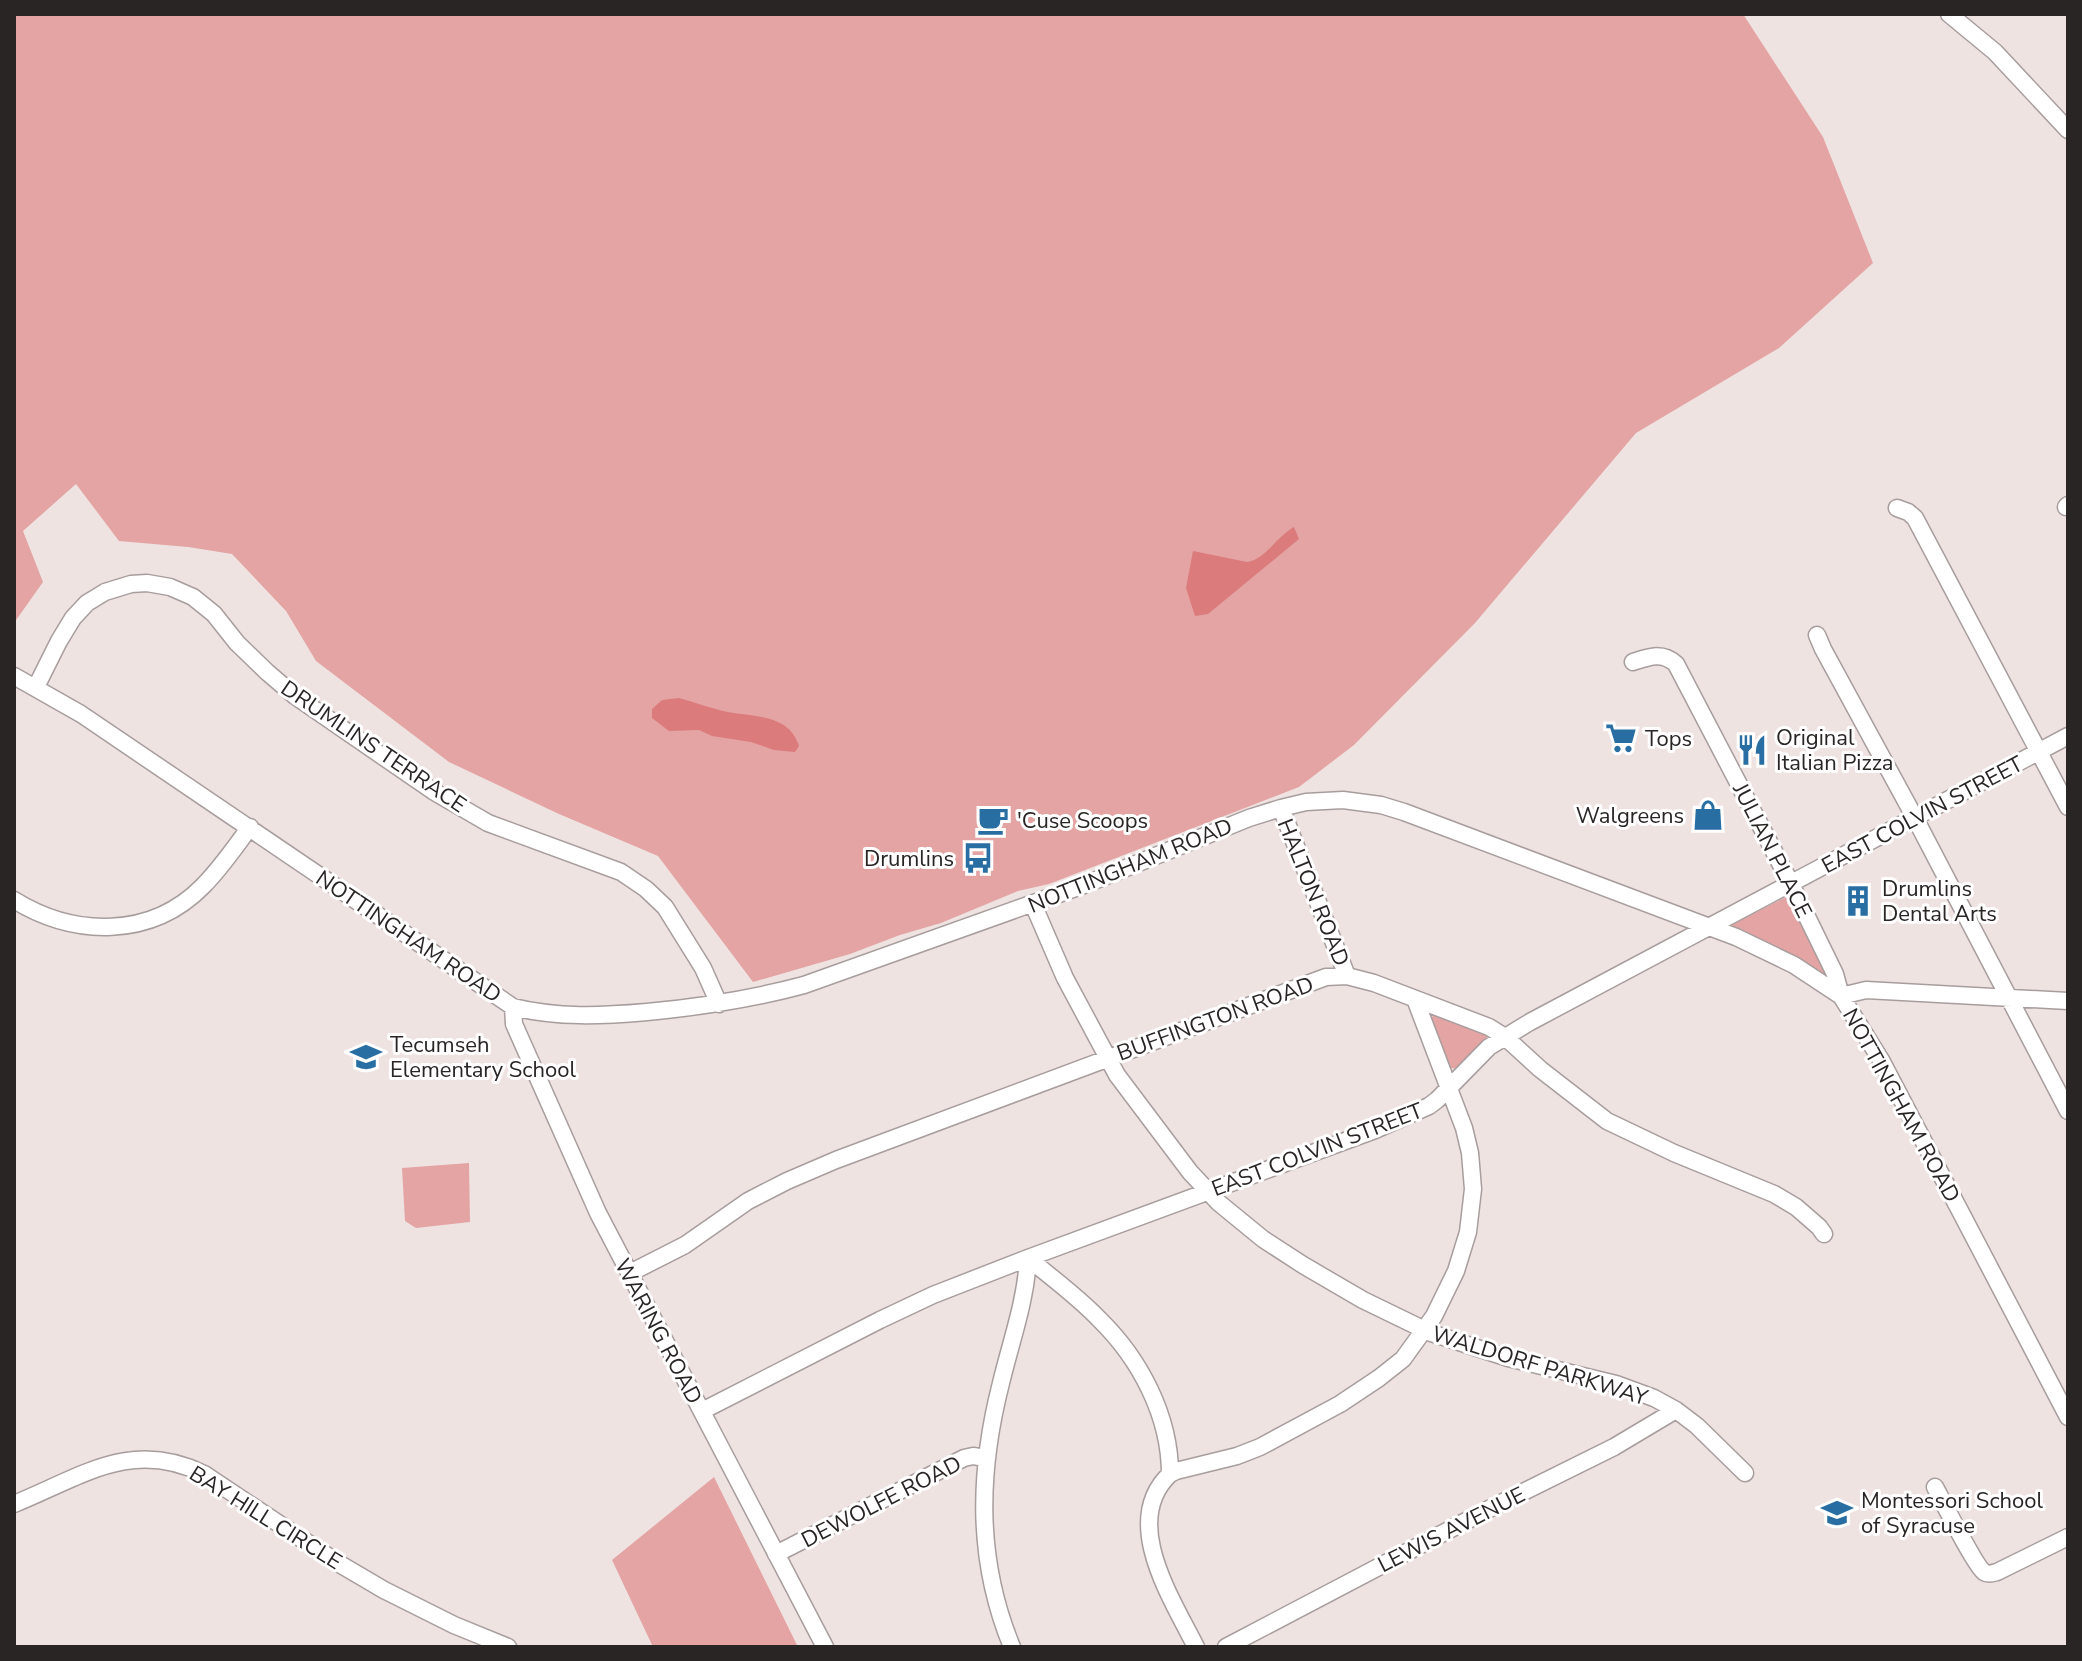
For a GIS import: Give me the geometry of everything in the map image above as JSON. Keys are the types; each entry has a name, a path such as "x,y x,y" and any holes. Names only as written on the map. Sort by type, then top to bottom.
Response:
{"street":[{"path":"1949,14 1995,52 2068,130"},
{"path":"1897,508 1915,518 2068,807"},
{"name":"DRUMLINS TERRACE","path":"36,687 73,618 96,597 131,584 147,583 170,587 193,597 214,614 237,643 295,696 433,791 488,823 621,872 646,889 665,907 703,968 719,1004"},
{"path":"1817,635 2068,1111"},
{"name":"JULIAN PLACE","path":"1633,662 1662,656 1676,664 1791,884 1835,974 1841,996"},
{"name":"NOTTINGHAM ROAD","path":"14,676 81,714 513,1007 559,1016 600,1016 697,1007 763,996 804,985 1033,904 1281,808 1306,802 1343,800 1381,805 1404,812 1736,937 1781,958 1841,996 1881,1060 2068,1417"},
{"name":"EAST COLVIN STREET","path":"702,1411 933,1295 1375,1130 1429,1106 1489,1047 1505,1037 2068,736"},
{"name":"HALTON ROAD","path":"1281,808 1347,976"},
{"path":"14,900 41,915 75,925 129,925 159,916 180,905 202,887 250,827"},
{"name":"WALDORF PARKWAY","path":"1033,904 1065,978 1117,1075 1190,1172 1208,1192 1263,1239 1363,1300 1424,1331 1508,1358 1616,1384 1654,1398 1697,1426 1745,1473"},
{"name":"BUFFINGTON ROAD","path":"630,1273 685,1245 748,1201 836,1160 1326,977 1347,976 1374,983 1489,1027 1607,1121 1674,1153 1774,1194 1796,1207 1824,1234"},
{"path":"1841,996 1866,990 2068,1001"},
{"path":"1196,1647 1159,1573 1150,1542 1148,1518 1155,1491 1170,1474 1260,1447 1340,1404 1379,1378 1403,1359 1424,1331 1456,1271 1468,1232 1473,1189 1470,1153 1450,1088 1415,999"},
{"name":"WARING ROAD","path":"513,1007 514,1024 598,1213 825,1647"},
{"path":"1028,1258 1098,1317 1121,1342 1155,1402 1167,1434 1170,1474"},
{"path":"1012,1647 988,1568 984,1485 1000,1385 1023,1301 1028,1258"},
{"name":"LEWIS AVENUE","path":"1226,1647 1614,1447 1676,1410"},
{"name":"DEWOLFE ROAD","path":"776,1554 964,1458 986,1458"},
{"name":"BAY HILL CIRCLE","path":"14,1504 110,1463 165,1460 185,1465 204,1474 384,1590 454,1625 508,1647"},
{"path":"1935,1487 1972,1553 1984,1572 1989,1574 2068,1537"}],"shaded area":[{"path":"14,14 1743,14 1823,137 1873,263 1779,348 1636,433 1475,623 1354,745 1299,787 1049,884 1018,891 941,923 753,982 658,856 449,762 316,661 286,611 232,554 119,541 76,484 23,531 43,582 14,623"},
{"path":"1294,527 1299,539 1208,614 1195,616 1186,588 1193,551 1247,562 1260,557"},
{"path":"679,698 722,711 779,722 794,736 799,746 795,752 774,750 751,742 712,736 699,730 669,731 652,718 652,709 662,700"},
{"path":"1788,896 1827,977 1792,954 1729,926"},
{"path":"1436,1013 1488,1034 1487,1042 1460,1069 1450,1068 1431,1018"},
{"path":"469,1163 470,1222 416,1228 405,1221 402,1168"},
{"path":"714,1477 798,1647 653,1647 612,1560"}],"place":[{"name":"Tops","path":"1621,738"},
{"name":"Original Italian Pizza","path":"1752,750"},
{"name":"Walgreens","path":"1708,815"},
{"name":"'Cuse Scoops","path":"993,820"},
{"name":"Drumlins","path":"978,858"},
{"name":"Drumlins Dental Arts","path":"1858,901"},
{"name":"Tecumseh Elementary School","path":"366,1057"},
{"name":"Montessori School of Syracuse","path":"1837,1513"}]}
